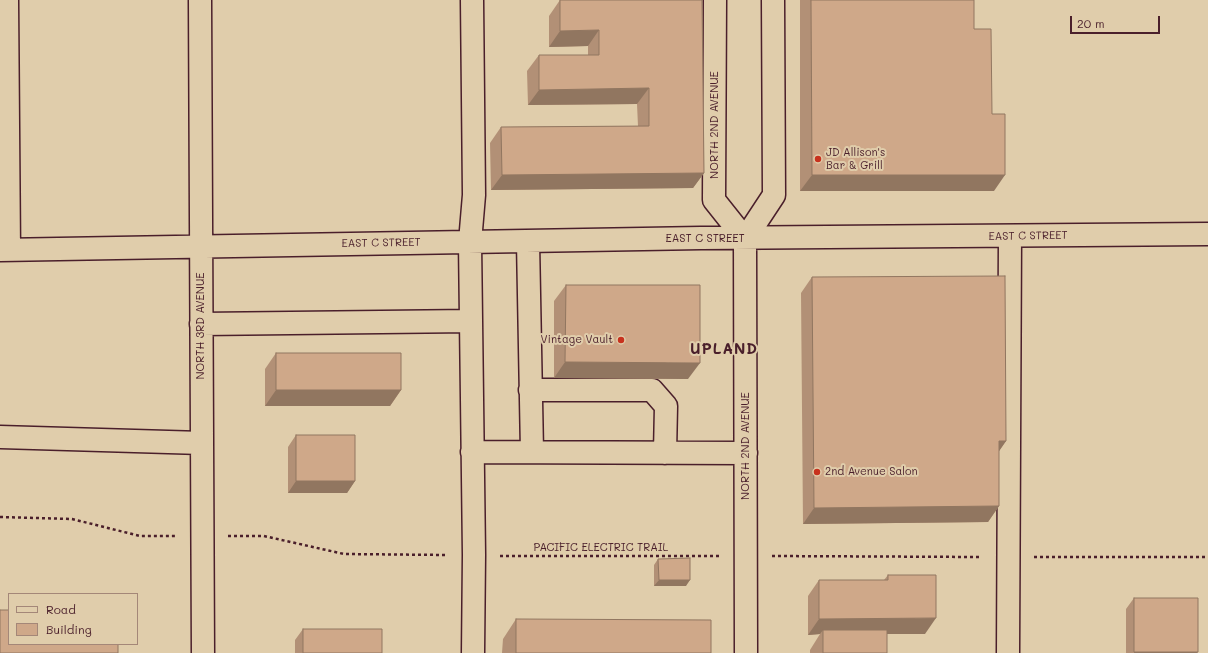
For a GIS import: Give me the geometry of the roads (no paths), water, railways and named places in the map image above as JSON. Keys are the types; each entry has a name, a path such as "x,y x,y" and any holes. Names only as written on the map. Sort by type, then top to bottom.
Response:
{"street":[{"path":"4,250 7,0"},
{"name":"NORTH 3RD AVENUE","path":"200,0 203,653"},
{"path":"472,0 474,195 470,242 473,653"},
{"name":"NORTH 2ND AVENUE","path":"715,0 714,200 745,239 746,653"},
{"path":"745,239 774,195 773,0"},
{"name":"EAST C STREET","path":"4,250 201,245 528,242 701,238 1010,237 1208,234"},
{"path":"1008,653 1010,237"},
{"path":"528,242 532,452"},
{"path":"202,324 471,321"},
{"path":"530,390 652,390 666,406 665,452"},
{"path":"0,437 202,443"},
{"path":"472,452 746,452"}],"place":[{"name":"JD Allison's Bar & Grill","path":"818,159"},
{"name":"Vintage Vault","path":"621,340"},
{"name":"2nd Avenue Salon","path":"817,472"}],"district":[{"name":"UPLAND","path":"724,349"}]}
